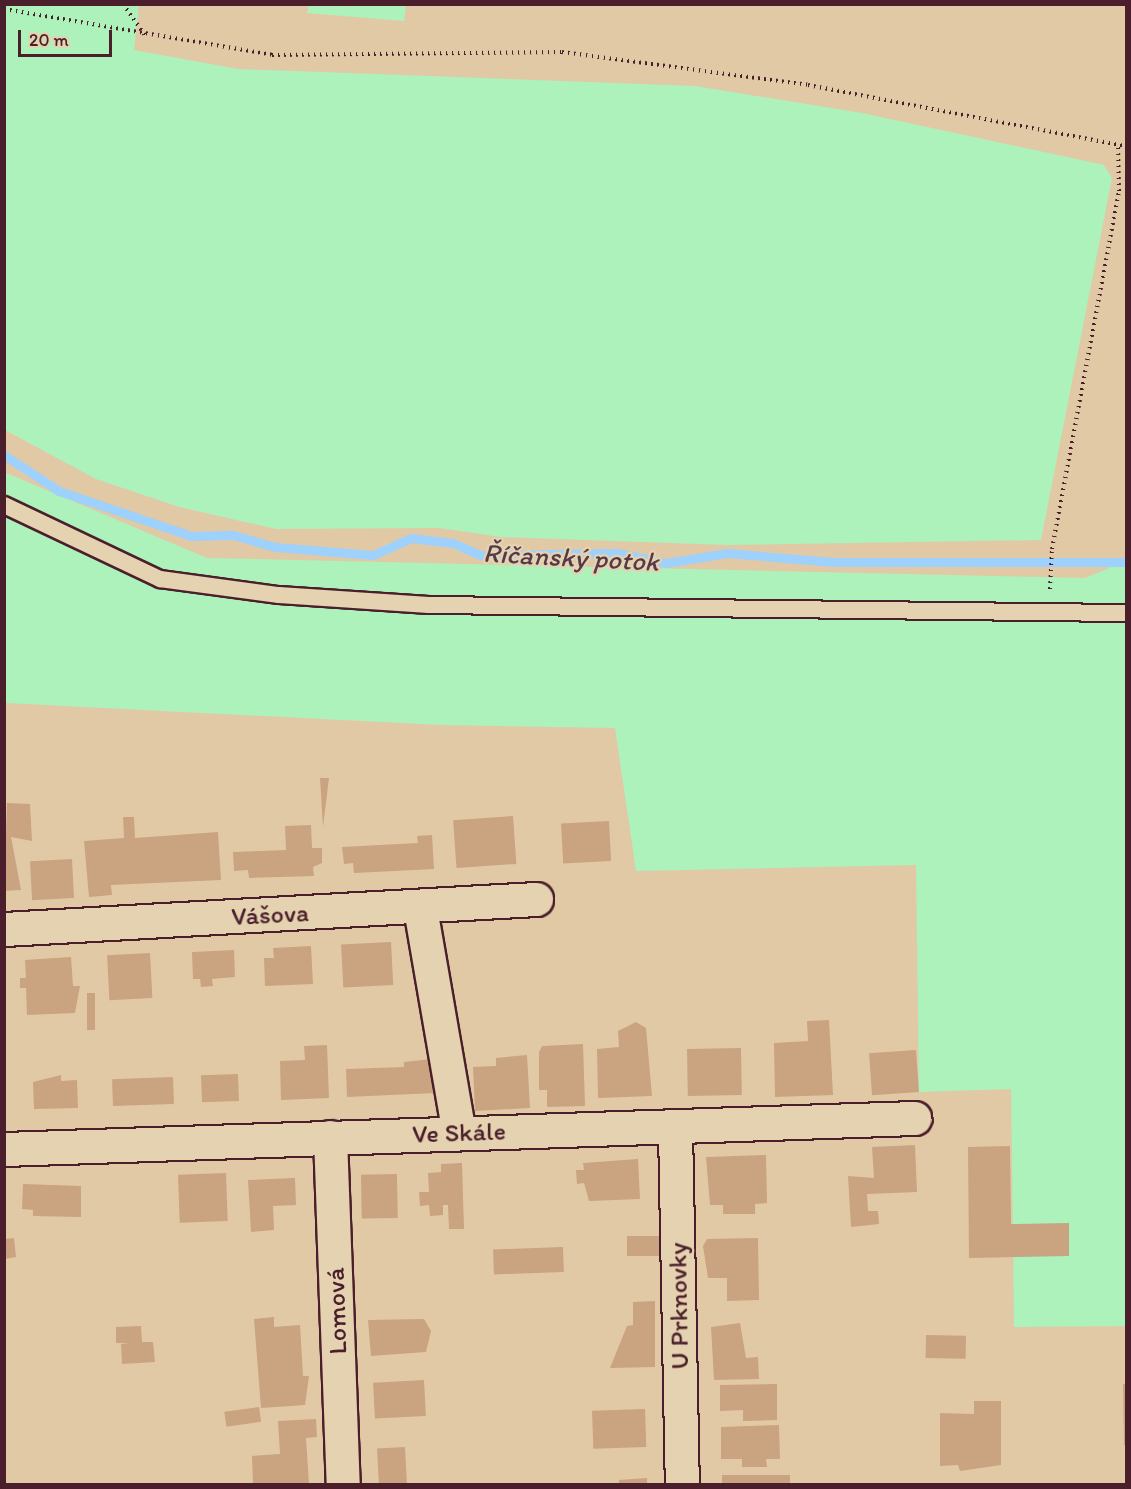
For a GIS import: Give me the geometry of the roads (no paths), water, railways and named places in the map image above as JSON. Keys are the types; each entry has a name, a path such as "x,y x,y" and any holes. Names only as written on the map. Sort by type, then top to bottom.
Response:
{"street":[{"name":"Vášova","path":"4,929 420,908 536,899"},
{"path":"420,908 459,1132"},
{"name":"Ve Skále","path":"4,1149 459,1132 675,1128 914,1118"},
{"name":"U Prknovky","path":"675,1128 682,1485"},
{"name":"Lomová","path":"330,1137 343,1485"}],"lane":[{"path":"4,505 160,579 279,595 429,605 1126,613"}],"waterway":[{"name":"Říčanský potok","path":"4,455 59,491 191,536 233,535 275,547 373,555 411,538 453,543 480,555 617,553 666,563 727,553 834,562 1126,562"}]}
